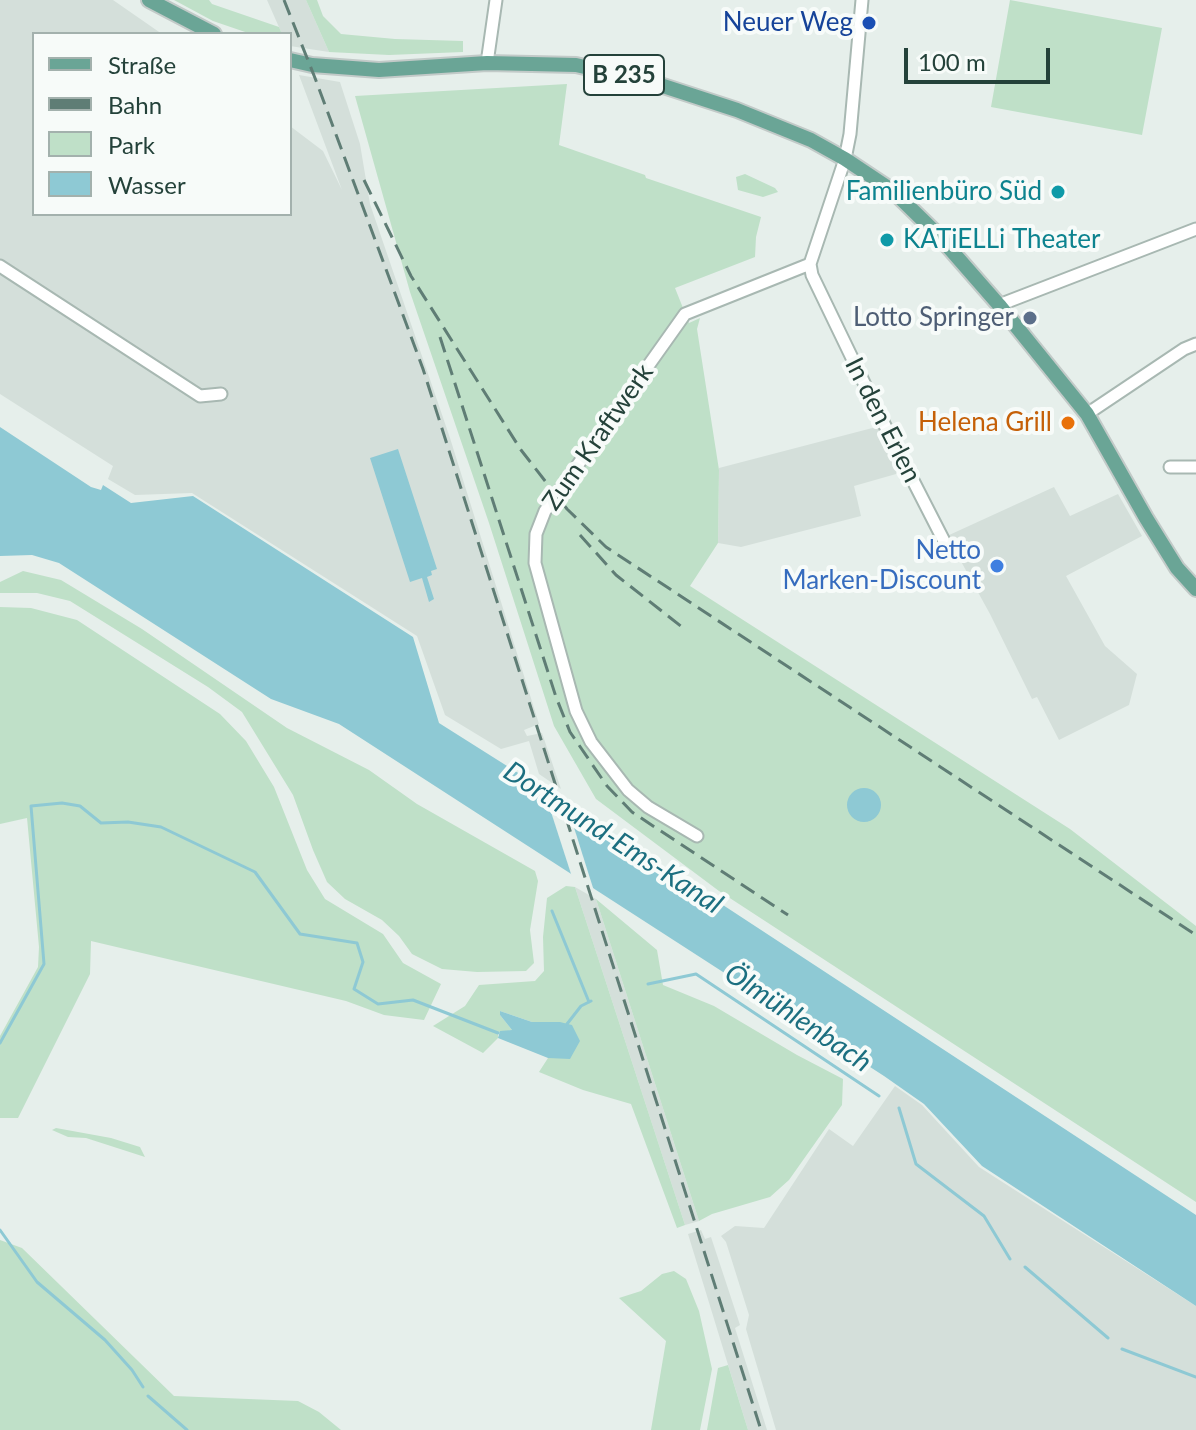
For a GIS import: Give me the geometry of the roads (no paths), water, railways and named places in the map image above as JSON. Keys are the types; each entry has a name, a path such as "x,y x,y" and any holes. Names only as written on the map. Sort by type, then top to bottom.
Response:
{"main road":[{"path":"149,0 210,32"},
{"name":"B 235","path":"292,60 379,70 487,63 576,65 627,75 757,116 845,159 893,191 937,234 999,305 1087,414 1177,568 1196,589"}],"street":[{"path":"487,63 496,0"},
{"path":"810,264 845,159 855,95 862,0"},
{"path":"999,305 1196,229"},
{"name":"In den Erlen","path":"810,264 812,275 848,351 946,545"},
{"name":"Zum Kraftwerk","path":"697,836 648,807 628,790 591,742 576,711 535,563 536,534 545,511 685,314 810,264"},
{"path":"0,266 200,396 221,394"},
{"path":"1087,414 1196,344"},
{"path":"1170,467 1196,467"}],"water":[{"name":"Dortmund-Ems-Kanal","path":"0,427 91,487 101,490 103,485 131,503 193,496 413,637 439,723 610,831 1196,1215 1196,1306 982,1166 924,1104 884,1076 339,724 271,699 59,563 32,555 0,556"},
{"path":"398,449 437,569 427,577 434,599 429,602 422,578 410,582 370,458"},
{"path":"864,788 876,793 881,805 876,817 864,822 852,817 847,805 852,793"},
{"path":"500,1011 532,1022 572,1025 580,1041 570,1059 548,1058 498,1038 500,1031 512,1030"}],"waterway":[{"path":"0,1043 44,964 31,806 62,803 80,806 101,823 128,822 161,827 255,872 300,934 357,943 363,962 354,989 378,1004 413,1000 498,1033"},
{"path":"552,911 589,1002"},
{"name":"Ölmühlenbach","path":"648,984 696,974 879,1096"},
{"name":"Ölmühlenbach","path":"567,1024 581,1006 591,1001"},
{"name":"Ölmühlenbach","path":"899,1108 916,1164 984,1216 1010,1259"},
{"path":"0,1230 37,1282 105,1340 143,1387"},
{"name":"Ölmühlenbach","path":"1025,1267 1108,1338"},
{"name":"Ölmühlenbach","path":"1122,1349 1196,1377"},
{"path":"148,1396 187,1430"}],"railway":[{"path":"284,0 423,369 761,1430"},
{"path":"364,180 411,276 521,450 567,509 606,547 1196,935"},
{"path":"440,337 570,732 607,786 632,812 788,915"},
{"path":"580,535 616,575 682,627"}],"place":[{"name":"Neuer Weg","path":"869,23"},
{"name":"Familienbüro Süd","path":"1058,192"},
{"name":"KATiELLi Theater","path":"887,240"},
{"name":"Lotto Springer","path":"1030,318"},
{"name":"Helena Grill","path":"1068,423"},
{"name":"Netto Marken-Discount","path":"997,566"}]}
